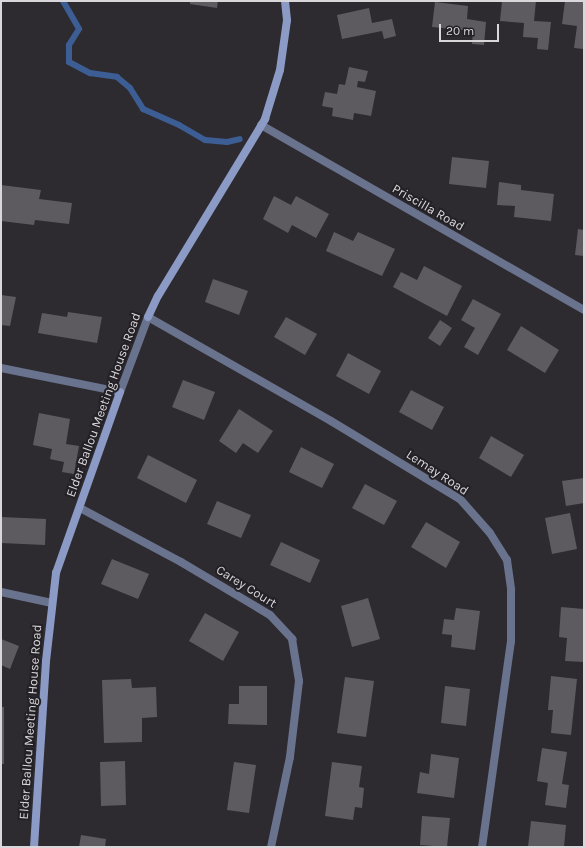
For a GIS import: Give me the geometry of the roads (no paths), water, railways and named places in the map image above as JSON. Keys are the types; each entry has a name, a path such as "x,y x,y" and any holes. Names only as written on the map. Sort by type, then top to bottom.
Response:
{"street":[{"name":"Elder Ballou Meeting House Road","path":"34,847 46,661 56,573 148,317 158,296 262,125 280,70 287,20 286,1"},
{"name":"Priscilla Road","path":"262,125 584,310"},
{"name":"Lemay Road","path":"148,317 331,421 460,499 490,533 507,560 511,590 511,641 482,847"},
{"path":"1,368 120,392"},
{"name":"Carey Court","path":"80,508 181,562 270,615 292,639 298,688 290,758 271,847"},
{"path":"1,592 52,603"}],"waterway":[{"path":"63,1 79,29 69,45 69,62 90,73 117,77 130,88 143,109 179,125 205,140 227,142 240,139"}]}
